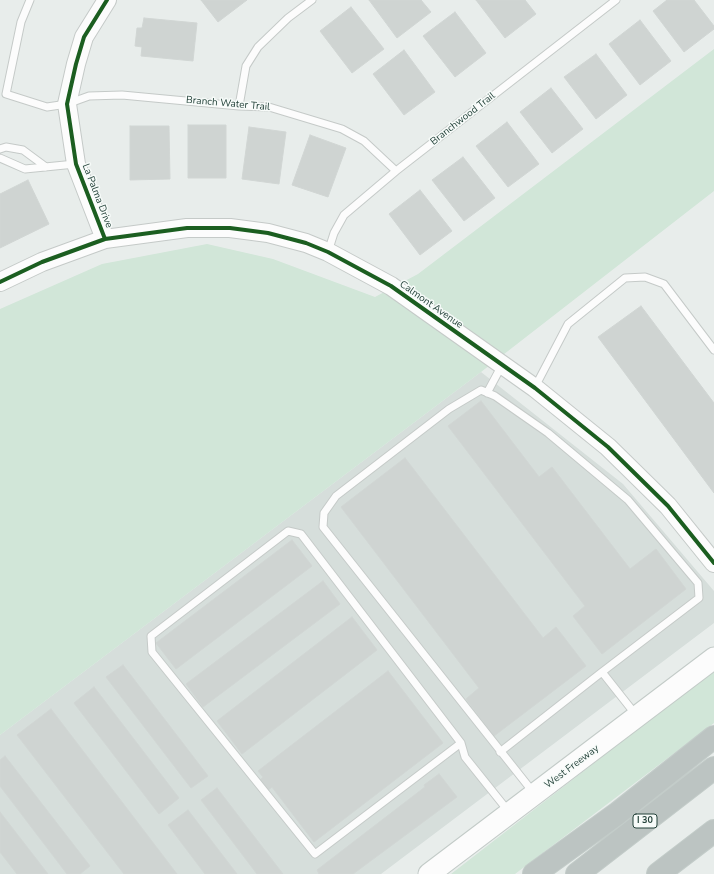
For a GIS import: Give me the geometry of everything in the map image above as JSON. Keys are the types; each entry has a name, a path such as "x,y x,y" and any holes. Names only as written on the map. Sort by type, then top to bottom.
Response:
{"highway":[{"path":"534,874 618,813 714,737"},
{"name":"I 30","path":"577,874 714,768"},
{"path":"658,874 714,831"}],"main road":[{"name":"West Freeway","path":"429,874 714,658"}],"street":[{"name":"La Palma Drive","path":"105,239 76,164 67,104 84,37 107,0"},
{"name":"Calmont Avenue","path":"0,282 42,262 105,239 187,228 230,228 268,233 306,243 328,252 391,286 535,388 608,446 668,506 714,564"}],"lane":[{"name":"Branch Water Trail","path":"30,0 21,22 6,94 46,107 67,104 89,96 122,95 239,106 269,107 342,129 364,140 396,171"},
{"path":"239,106 246,66 258,47 288,18 312,0"},
{"name":"Branchwood Trail","path":"328,252 334,233 344,215 396,171 616,0"},
{"path":"0,149 6,147 23,150 46,167"},
{"path":"0,158 25,169 76,164"},
{"path":"535,388 568,324 625,278 645,277 664,284 714,350"},
{"path":"487,393 502,364"},
{"path":"500,752 699,598 698,583 628,500 548,434 495,396 480,390 449,409 336,496 324,513 323,527 500,752 535,795"},
{"path":"461,743 315,854 152,652 151,636 288,531 301,534 461,743 464,757 510,814"},
{"path":"602,672 637,717"}],"shaded area":[{"path":"481,372 623,484 714,591 714,623 381,874 0,874 0,735"}],"green space":[{"path":"714,49 714,191 481,372 0,735 0,309 102,264 207,244 273,259 375,297 418,274"},
{"path":"714,670 714,723 515,874 451,874"}],"building":[{"path":"201,0 247,0 218,22"},
{"path":"369,0 421,0 431,12 397,38"},
{"path":"476,0 525,0 536,14 505,38"},
{"path":"667,0 694,0 714,26 714,29 684,52 653,11"},
{"path":"351,7 384,49 352,73 320,31"},
{"path":"455,12 486,53 455,77 423,36"},
{"path":"144,18 197,23 193,61 141,56 142,47 135,46 137,28 142,28"},
{"path":"640,20 671,61 640,85 609,44"},
{"path":"404,50 435,92 404,115 373,74"},
{"path":"596,54 627,95 596,119 564,77"},
{"path":"551,88 583,129 552,153 520,112"},
{"path":"507,122 539,164 508,187 476,146"},
{"path":"188,125 226,125 226,178 188,178"},
{"path":"130,126 169,126 170,179 130,180"},
{"path":"249,127 286,132 279,184 242,179"},
{"path":"310,135 346,148 328,197 292,185"},
{"path":"463,157 495,198 464,221 432,180"},
{"path":"28,180 49,224 0,248 0,194"},
{"path":"420,190 452,231 420,255 389,214"},
{"path":"641,306 714,403 714,493 598,337"},
{"path":"481,401 539,477 552,467 630,569 656,549 686,589 602,654 573,616 585,606 448,426"},
{"path":"405,458 543,638 556,627 586,666 494,736 466,699 479,688 341,507"},
{"path":"292,540 312,566 176,669 156,643"},
{"path":"323,581 340,604 203,707 186,684"},
{"path":"352,617 377,650 242,754 217,721"},
{"path":"123,665 208,776 191,788 106,677"},
{"path":"388,671 443,743 314,842 272,787 267,791 259,781 263,777 258,771"},
{"path":"94,687 179,798 159,814 74,703"},
{"path":"51,709 177,874 124,874 17,735"},
{"path":"5,756 90,866 80,874 67,874 0,786 0,760"},
{"path":"439,774 457,797 353,874 319,874 317,870 425,787 424,785"},
{"path":"217,788 283,874 257,874 201,800"},
{"path":"188,810 237,874 205,874 168,825"},
{"path":"0,812 48,874 17,874 0,852"}],"cycle path":[{"path":"105,239 76,164 67,104 84,37 107,0"},
{"path":"0,282 42,262 105,239 187,228 230,228 268,233 306,243 328,252 391,286 535,388 608,447 668,506 714,563"}]}
